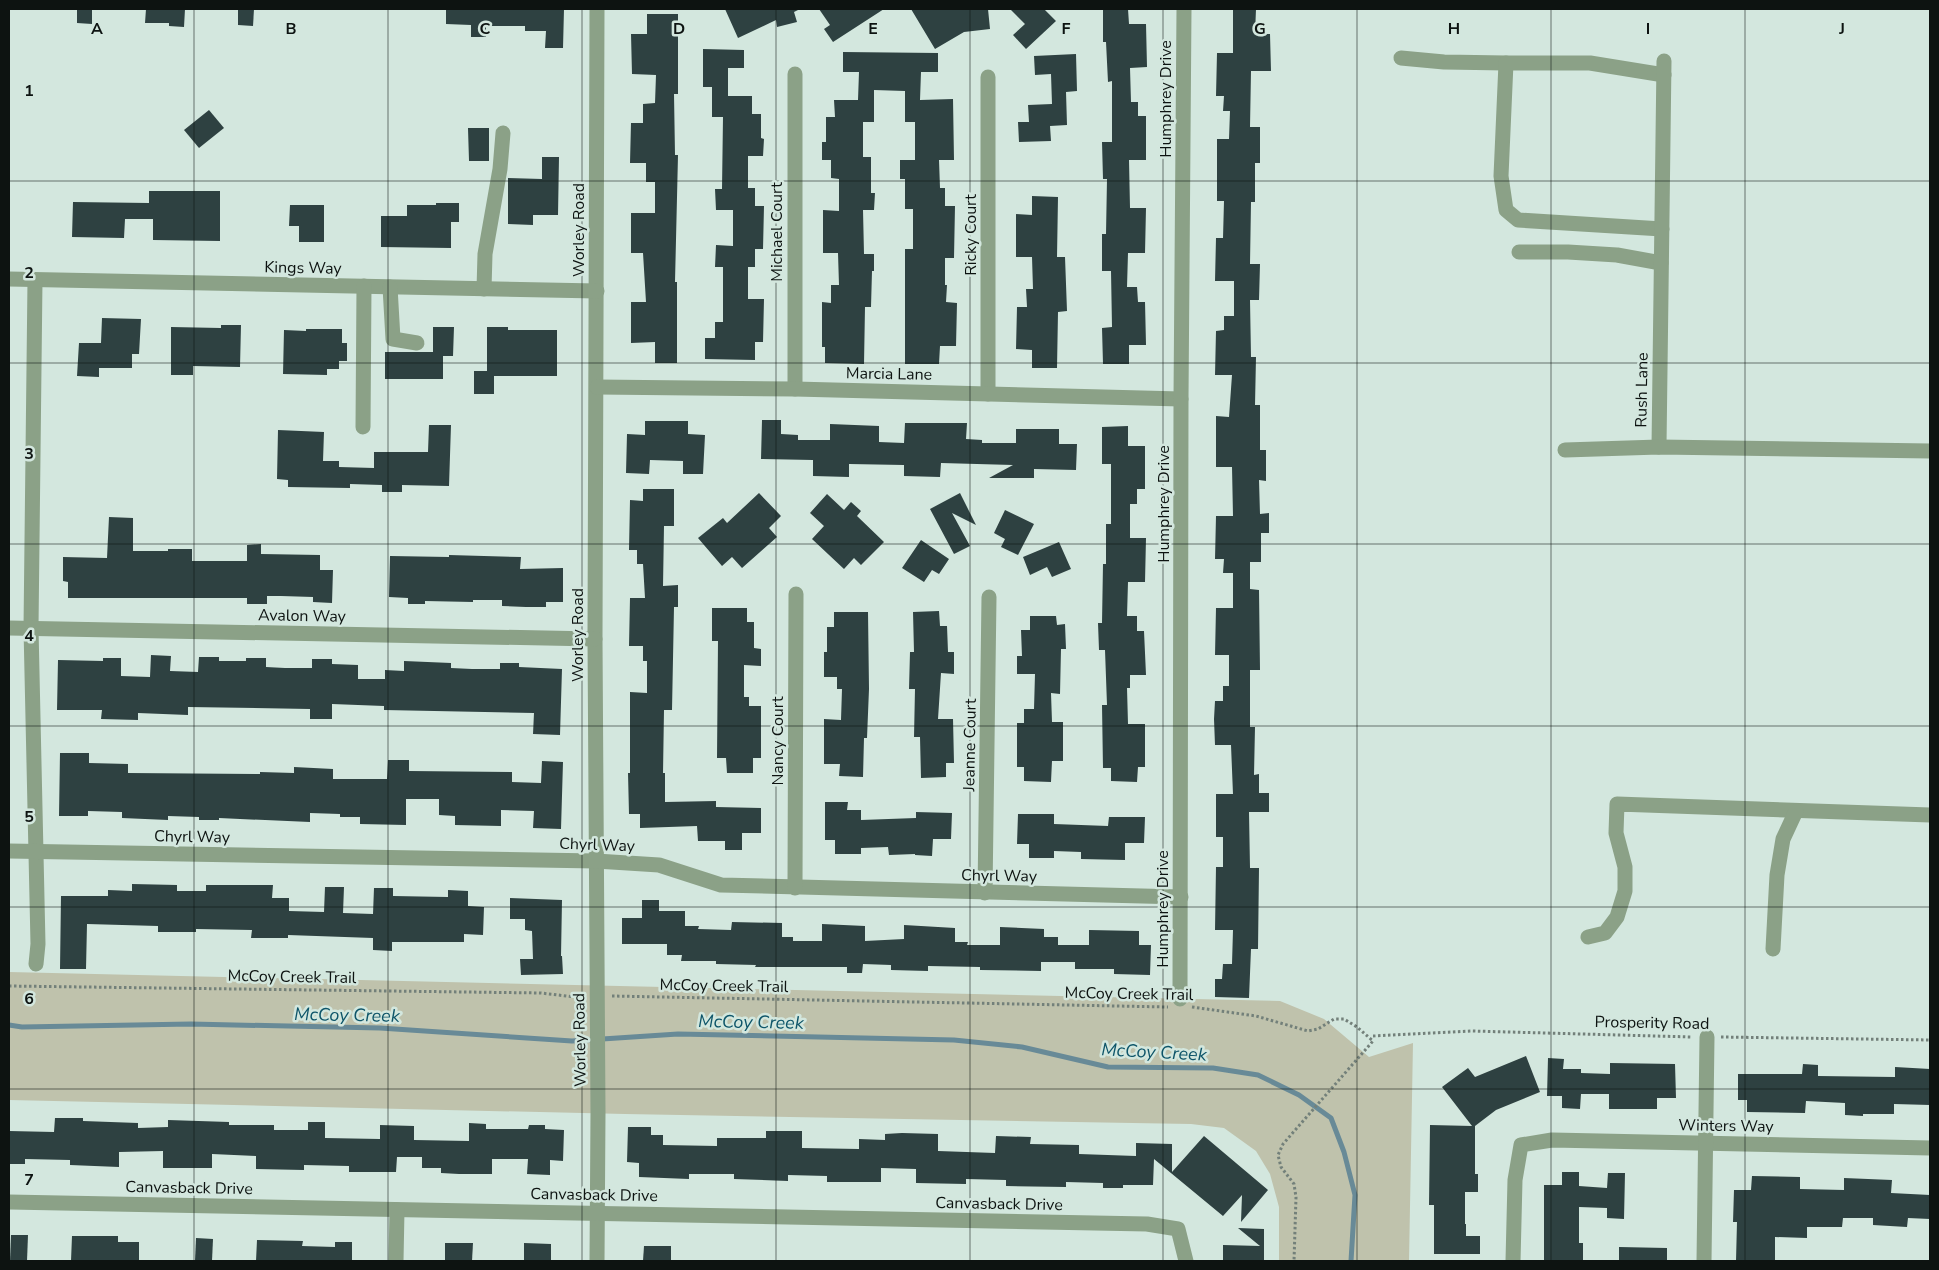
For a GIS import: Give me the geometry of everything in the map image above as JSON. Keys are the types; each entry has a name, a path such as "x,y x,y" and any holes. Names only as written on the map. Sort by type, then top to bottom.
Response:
{"street":[{"name":"Worley Road","path":"597,9 595,639 597,1261"},
{"name":"Humphrey Drive","path":"1180,1004 1184,9"},
{"path":"1401,58 1444,62 1506,63 1501,176 1506,210 1518,220 1662,229"},
{"name":"Rush Lane","path":"1506,63 1590,63 1664,68 1659,447 1930,451"},
{"name":"Michael Court","path":"795,74 795,390"},
{"name":"Ricky Court","path":"988,77 988,394"},
{"path":"484,289 485,254 500,170 503,133"},
{"path":"1519,252 1617,255 1661,263"},
{"name":"Kings Way","path":"9,279 597,291"},
{"path":"35,280 31,628 38,944 36,964"},
{"path":"363,427 364,286"},
{"path":"390,287 393,339 417,343"},
{"name":"Marcia Lane","path":"597,387 1181,399"},
{"path":"1565,450 1659,447"},
{"name":"Nancy Court","path":"795,888 796,594"},
{"name":"Jeanne Court","path":"986,893 989,597"},
{"name":"Avalon Way","path":"9,628 595,639"},
{"path":"1588,937 1606,933 1617,917 1625,891 1625,868 1616,833 1616,804 1930,816"},
{"path":"1773,949 1777,875 1781,848 1783,839 1796,811"},
{"name":"Chyrl Way","path":"9,851 596,861 659,865 721,885 1181,897"},
{"path":"1704,1261 1707,1037"},
{"name":"Winters Way","path":"1513,1261 1515,1180 1521,1145 1552,1140 1930,1148"},
{"name":"Canvasback Drive","path":"9,1202 1147,1224 1178,1229 1186,1261"},
{"path":"396,1261 397,1210"}],"path":[{"name":"McCoy Creek Trail","path":"9,986 541,993 575,997"},
{"name":"McCoy Creek Trail","path":"611,996 1180,1004 1256,1016 1308,1031 1318,1029 1334,1020 1344,1019 1357,1026 1373,1041 1283,1144 1278,1155 1281,1167 1294,1184 1296,1196 1294,1261"},
{"name":"Prosperity Road","path":"1373,1036 1472,1031 1930,1040"}],"green space":[{"path":"9,972 1280,1001 1324,1019 1369,1057 1413,1043 1409,1261 1279,1261 1279,1207 1270,1174 1256,1151 1224,1128 1191,1124 9,1100"}],"building":[{"path":"77,9 92,9 92,24 77,23"},
{"path":"146,9 185,9 184,27 169,26 169,23 145,23"},
{"path":"238,9 254,9 253,26 238,25"},
{"path":"446,9 564,9 563,48 545,48 546,31 525,31 525,26 486,26 486,37 471,37 471,25 446,24"},
{"path":"725,9 800,9 794,12 797,22 777,27 776,20 738,38"},
{"path":"819,9 884,9 833,42 824,29 830,25"},
{"path":"911,9 988,9 990,29 964,32 935,49"},
{"path":"1010,9 1044,9 1056,21 1026,49 1013,35 1025,24"},
{"path":"1103,9 1128,9 1129,24 1146,24 1147,67 1130,68 1131,102 1138,102 1138,116 1146,116 1146,160 1129,160 1130,208 1146,208 1145,253 1128,253 1127,287 1137,287 1138,302 1145,302 1146,345 1129,345 1129,364 1103,364 1102,328 1112,327 1111,271 1102,271 1102,234 1106,234 1107,179 1103,179 1102,142 1112,142 1112,81 1108,82 1106,42 1103,42"},
{"path":"1233,9 1256,9 1255,34 1270,34 1271,71 1251,71 1250,127 1260,127 1260,163 1255,163 1255,202 1251,202 1250,264 1260,264 1259,300 1250,300 1251,357 1256,357 1255,405 1260,405 1260,450 1266,450 1266,481 1259,480 1260,514 1269,513 1269,533 1261,533 1261,562 1250,562 1250,589 1259,590 1260,670 1250,670 1250,727 1255,727 1254,775 1259,774 1259,793 1269,793 1269,812 1249,812 1250,868 1259,868 1258,949 1251,949 1249,998 1215,997 1215,979 1222,979 1223,964 1232,964 1233,930 1215,930 1216,867 1223,867 1223,837 1216,837 1216,794 1233,794 1231,745 1215,745 1214,719 1215,701 1223,701 1223,686 1229,686 1229,655 1215,655 1216,608 1233,608 1233,573 1223,573 1224,559 1215,559 1216,516 1233,516 1232,467 1216,467 1216,416 1229,417 1232,375 1215,375 1216,331 1224,330 1224,316 1234,316 1234,281 1215,281 1216,238 1223,238 1224,201 1217,201 1217,139 1229,139 1230,111 1223,111 1224,96 1216,96 1217,53 1233,53"},
{"path":"647,14 678,14 678,94 674,94 675,155 678,155 675,282 677,282 677,363 655,363 655,342 631,343 631,302 646,302 643,253 631,253 631,213 655,213 655,182 646,182 646,163 630,163 631,123 643,123 643,104 655,103 656,75 632,74 631,34 647,34"},
{"path":"703,49 744,50 744,68 728,68 728,96 752,96 752,114 761,114 761,138 764,139 763,156 748,156 748,188 755,188 755,206 764,206 763,249 755,249 755,267 748,267 748,299 764,299 763,342 755,342 755,360 705,359 705,338 715,338 715,322 723,322 723,267 715,267 716,245 733,246 733,210 716,210 715,189 722,189 723,117 712,117 712,87 703,87"},
{"path":"843,52 938,53 938,72 921,72 920,100 953,99 954,160 939,160 940,188 945,188 945,206 955,206 954,258 945,258 945,285 947,285 946,302 957,303 956,346 940,346 939,364 905,364 905,249 913,249 913,209 905,209 905,179 900,179 900,160 915,160 915,122 905,122 905,91 874,90 874,122 863,122 863,157 871,157 871,193 875,193 874,210 863,210 864,254 874,254 871,307 865,307 864,364 825,363 825,347 822,347 822,302 831,303 831,285 839,285 838,253 823,253 823,210 839,211 839,179 831,178 831,160 822,160 822,142 826,142 826,117 835,117 834,100 858,100 859,72 843,72"},
{"path":"1076,54 1077,91 1066,92 1067,125 1050,126 1051,141 1019,142 1018,122 1029,122 1028,105 1052,104 1051,74 1035,75 1034,56"},
{"path":"209,110 224,128 199,148 184,130"},
{"path":"468,128 489,128 489,161 469,161"},
{"path":"542,157 559,157 558,215 533,215 533,225 508,224 508,178 542,179"},
{"path":"149,191 220,191 220,241 153,240 153,219 125,219 124,238 72,237 73,202 149,203"},
{"path":"1032,196 1058,197 1057,257 1065,257 1067,311 1058,312 1057,368 1032,368 1032,350 1016,349 1017,307 1027,307 1026,289 1033,289 1032,257 1016,257 1016,214 1032,215"},
{"path":"436,203 459,203 459,222 451,222 451,248 381,247 381,216 407,216 407,205 436,205"},
{"path":"290,205 324,205 324,242 299,242 299,226 289,226"},
{"path":"102,318 141,319 139,354 132,354 132,368 99,368 99,377 77,376 79,343 101,343"},
{"path":"221,325 241,325 240,367 193,366 193,375 171,375 171,327 221,328"},
{"path":"433,327 454,327 453,356 443,356 443,379 385,379 385,352 433,352"},
{"path":"487,327 508,327 508,330 557,330 557,376 494,376 494,394 474,394 474,371 487,371"},
{"path":"306,329 342,329 342,343 347,343 347,361 339,361 339,369 327,369 327,375 283,374 284,330 306,331"},
{"path":"762,420 781,420 781,434 798,435 798,440 830,440 830,424 879,426 879,442 904,443 905,423 967,423 966,439 982,440 982,443 1016,443 1016,429 1059,429 1059,444 1077,444 1076,470 1034,469 1034,478 989,478 1013,465 941,463 940,477 904,476 904,465 849,464 849,477 813,476 813,460 761,459"},
{"path":"645,421 688,421 688,434 705,435 703,474 683,474 683,461 650,460 649,474 626,473 627,434 645,435"},
{"path":"429,425 451,425 449,486 402,485 402,492 382,492 382,485 350,484 350,488 288,487 288,480 277,479 278,430 324,432 323,461 339,461 339,467 374,468 374,452 428,452"},
{"path":"1128,426 1128,446 1145,446 1145,489 1137,489 1137,504 1130,504 1130,538 1146,538 1145,582 1128,582 1127,616 1137,616 1137,631 1144,631 1146,675 1130,675 1130,688 1127,688 1128,724 1145,724 1145,767 1138,767 1137,782 1111,781 1111,768 1103,768 1102,705 1107,705 1105,650 1099,650 1098,623 1102,623 1103,564 1106,564 1106,524 1111,524 1111,464 1102,464 1102,427"},
{"path":"643,489 674,489 674,526 664,526 663,586 678,585 678,607 674,607 672,710 664,710 663,773 665,773 665,802 716,801 716,807 761,808 761,833 742,833 742,850 725,850 725,841 698,841 697,826 640,828 640,814 629,814 630,692 647,693 647,661 643,661 643,646 629,646 630,598 645,598 643,564 637,564 637,550 629,550 630,500 643,501"},
{"path":"759,493 781,516 769,528 777,537 742,568 732,557 722,566 698,538 723,518 727,523"},
{"path":"960,493 976,525 952,513 970,546 954,554 930,509"},
{"path":"827,494 844,510 851,502 861,511 857,516 884,542 861,565 854,558 844,569 812,539 824,526 810,513"},
{"path":"1005,510 1034,524 1018,555 1001,547 1005,539 994,533"},
{"path":"109,517 133,518 133,551 192,549 192,561 247,561 247,545 261,544 261,554 320,555 320,570 333,570 332,603 313,602 313,597 281,596 267,596 267,604 247,604 247,598 68,598 68,582 63,581 63,557 107,558"},
{"path":"921,540 949,559 939,574 932,570 924,582 902,568"},
{"path":"1059,542 1071,569 1052,577 1047,567 1030,575 1023,557"},
{"path":"449,555 521,557 520,569 563,568 563,602 546,602 546,607 502,606 502,600 473,600 473,602 425,601 425,604 408,604 408,598 389,597 390,556 449,557"},
{"path":"712,608 747,608 747,622 754,622 754,648 761,649 761,666 744,665 744,697 749,697 749,706 761,706 761,758 753,758 753,773 727,773 726,758 717,758 718,641 712,641"},
{"path":"939,611 940,626 947,626 948,652 954,652 954,674 941,673 938,719 953,719 954,763 946,763 946,777 921,778 920,737 914,737 915,689 909,689 910,652 914,652 913,612"},
{"path":"834,612 868,612 869,689 867,738 864,738 863,777 839,776 840,764 824,764 824,719 841,720 842,689 837,689 837,677 824,677 827,627 834,627"},
{"path":"1030,616 1056,616 1057,625 1065,624 1066,649 1061,649 1060,694 1051,693 1052,722 1063,722 1063,761 1052,761 1051,782 1024,781 1024,767 1017,767 1017,723 1024,723 1024,709 1034,709 1035,674 1017,674 1017,656 1022,656 1021,630 1030,630"},
{"path":"151,655 171,656 170,671 198,672 199,657 219,657 219,661 246,661 246,658 266,658 266,667 285,668 312,668 312,659 332,659 332,664 358,665 358,679 385,679 385,670 404,671 404,661 451,663 451,668 500,669 500,663 519,663 519,667 562,669 560,735 533,734 534,713 384,710 384,706 332,704 332,719 310,719 310,709 188,707 188,715 138,713 138,720 101,719 102,710 57,710 58,660 103,661 103,658 121,658 121,676 150,677"},
{"path":"60,753 89,753 89,763 128,764 128,773 294,773 294,767 333,769 333,779 387,779 388,760 409,760 409,771 512,772 512,782 541,783 542,761 563,762 561,829 533,828 534,811 501,810 501,826 455,825 455,816 439,815 439,799 406,799 406,825 360,824 360,817 340,817 340,814 310,813 310,822 219,818 219,820 199,820 199,817 168,816 168,820 122,818 122,812 88,811 88,816 59,816"},
{"path":"825,802 848,802 847,810 861,810 861,820 916,818 916,812 952,813 951,839 933,839 932,856 915,854 889,855 888,847 861,848 861,854 835,854 835,840 825,840"},
{"path":"1018,814 1054,814 1054,824 1108,826 1109,817 1145,817 1144,843 1125,843 1125,860 1081,859 1081,852 1054,851 1054,858 1029,858 1029,844 1017,844"},
{"path":"132,884 177,885 177,891 206,891 206,885 273,885 272,898 289,898 289,911 324,912 325,887 344,887 343,913 373,914 374,888 393,888 393,896 448,897 448,890 468,891 468,906 484,907 483,935 464,934 464,942 392,942 392,951 373,950 373,938 288,935 288,938 251,938 252,930 196,929 196,932 158,932 158,926 87,924 86,969 60,969 61,896 108,896 108,890 132,891"},
{"path":"510,898 562,900 561,956 563,974 521,975 520,959 533,959 532,931 525,930 525,919 510,919"},
{"path":"642,900 659,900 659,911 685,911 685,926 699,926 698,929 731,930 732,922 782,923 782,937 793,937 793,941 822,941 822,924 865,926 865,941 904,939 904,925 955,928 955,942 968,942 967,945 1000,945 1000,927 1044,929 1044,937 1058,937 1058,945 1089,945 1089,930 1139,931 1139,945 1151,945 1150,975 1114,974 1114,969 1075,969 1075,962 1041,962 1041,971 980,970 980,967 928,966 928,971 891,970 891,965 863,964 862,973 847,973 847,967 755,967 756,965 716,964 716,961 681,961 682,955 667,955 667,944 622,944 622,918 642,918"},
{"path":"1526,1056 1540,1092 1496,1110 1475,1126 1475,1174 1478,1174 1478,1192 1465,1192 1465,1224 1466,1236 1480,1236 1480,1254 1434,1254 1434,1205 1429,1205 1430,1125 1472,1126 1442,1087 1468,1068 1475,1077"},
{"path":"1548,1058 1564,1059 1563,1069 1581,1069 1581,1073 1610,1074 1610,1063 1675,1064 1676,1098 1657,1098 1657,1109 1609,1109 1609,1094 1581,1094 1580,1109 1562,1108 1562,1096 1547,1096"},
{"path":"1803,1064 1818,1065 1818,1076 1895,1077 1895,1067 1930,1069 1930,1105 1894,1104 1894,1114 1863,1114 1863,1116 1845,1115 1845,1103 1806,1101 1805,1113 1747,1112 1747,1100 1738,1100 1738,1074 1802,1074"},
{"path":"55,1118 83,1118 83,1121 138,1123 138,1128 168,1127 168,1120 229,1122 229,1125 274,1125 274,1130 308,1130 308,1122 325,1122 325,1138 380,1139 380,1125 414,1126 414,1140 469,1141 469,1123 486,1124 486,1129 528,1129 529,1125 545,1125 545,1129 564,1130 563,1161 550,1160 550,1175 527,1174 528,1159 492,1159 492,1174 441,1173 441,1168 422,1168 422,1157 397,1157 396,1172 349,1172 349,1166 304,1165 304,1170 256,1169 256,1156 212,1154 212,1168 163,1168 163,1151 119,1152 119,1167 70,1165 70,1160 25,1159 25,1164 9,1164 9,1131 54,1132"},
{"path":"628,1127 651,1127 651,1135 663,1135 663,1145 717,1146 717,1138 766,1138 766,1131 802,1131 802,1148 859,1149 859,1139 885,1140 885,1134 902,1133 938,1134 938,1151 995,1153 996,1136 1031,1137 1030,1144 1079,1145 1079,1154 1136,1156 1136,1143 1172,1144 1172,1172 1204,1136 1268,1190 1241,1222 1242,1195 1223,1216 1154,1159 1153,1185 1123,1185 1123,1188 1103,1188 1103,1183 1066,1182 1066,1187 1006,1186 1006,1180 966,1179 966,1184 916,1183 916,1169 881,1168 881,1182 827,1182 827,1176 788,1175 788,1181 734,1179 734,1174 689,1174 689,1179 639,1177 639,1163 627,1162"},
{"path":"1562,1172 1579,1172 1579,1186 1607,1188 1608,1173 1625,1173 1624,1219 1607,1218 1607,1208 1579,1207 1579,1243 1583,1243 1583,1261 1544,1261 1544,1185 1562,1185"},
{"path":"1752,1176 1800,1177 1800,1189 1844,1190 1844,1178 1892,1180 1891,1193 1930,1195 1930,1219 1908,1218 1907,1227 1873,1225 1873,1218 1843,1218 1842,1227 1807,1227 1807,1238 1775,1237 1775,1261 1736,1261 1737,1222 1733,1222 1734,1190 1751,1190"},
{"path":"1238,1228 1264,1229 1264,1261 1223,1261 1223,1245 1260,1246"},
{"path":"11,1235 28,1235 27,1261 10,1261"},
{"path":"72,1236 118,1236 118,1242 139,1242 139,1261 71,1261"},
{"path":"196,1238 213,1239 212,1261 195,1261"},
{"path":"257,1240 303,1241 302,1246 335,1247 335,1242 352,1242 352,1261 256,1261"},
{"path":"445,1243 473,1243 472,1261 445,1261"},
{"path":"524,1243 551,1244 551,1261 524,1261"},
{"path":"644,1246 671,1246 671,1261 643,1261"},
{"path":"1619,1247 1667,1248 1667,1261 1619,1261"}],"waterway":[{"name":"McCoy Creek","path":"9,1025 22,1027 191,1024 380,1028 572,1041 678,1034 954,1040 1022,1047 1108,1067 1213,1068 1258,1075 1299,1095 1331,1118 1344,1152 1355,1195 1351,1261"}]}
